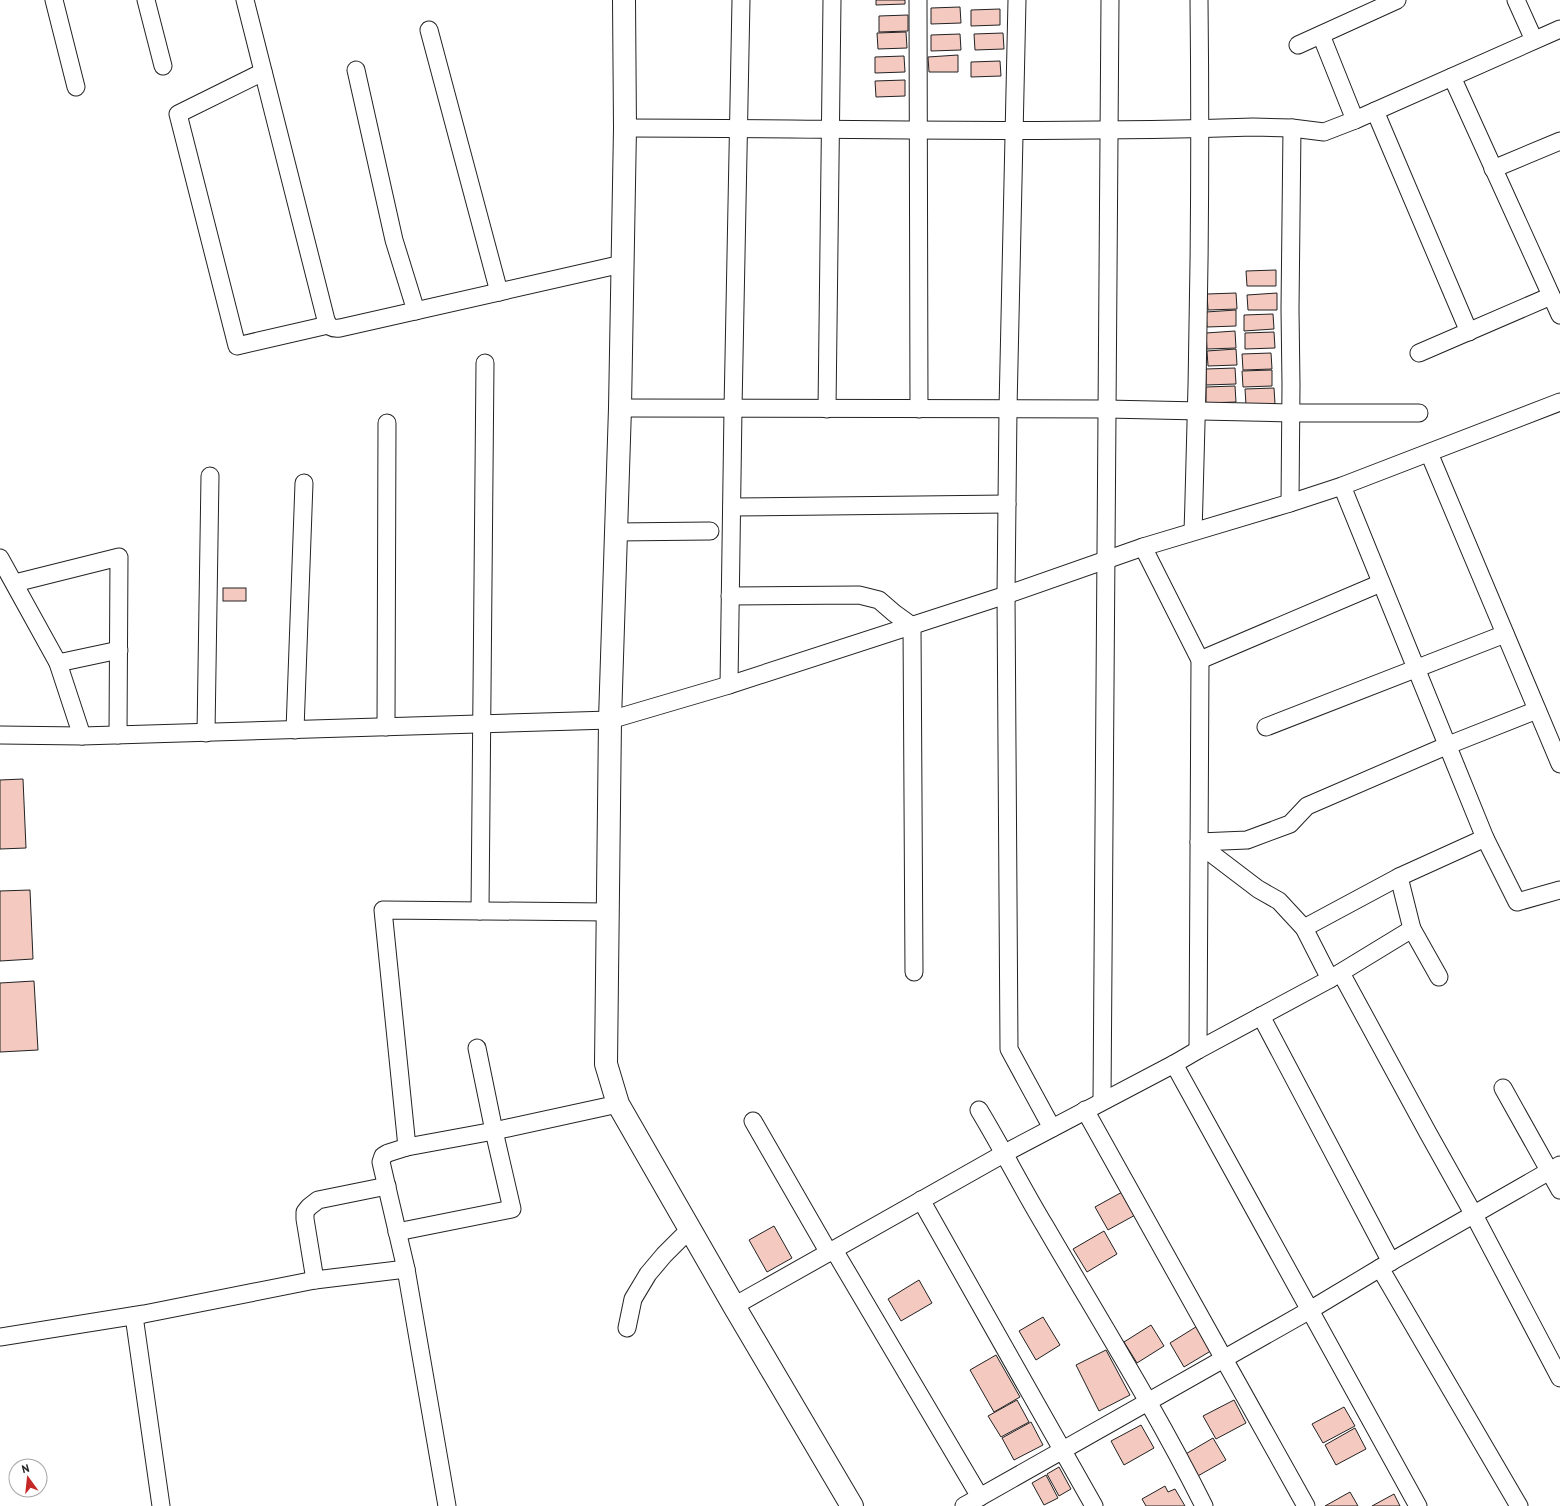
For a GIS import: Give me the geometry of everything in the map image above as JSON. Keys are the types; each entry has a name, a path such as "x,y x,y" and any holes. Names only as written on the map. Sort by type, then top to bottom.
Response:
{"main road":[{"path":"624,0 625,128 620,408 610,720 606,1064 618,1104 734,1306 852,1506"}],"street":[{"path":"54,0 76,87"},
{"path":"146,0 163,66"},
{"path":"245,0 328,325"},
{"path":"729,685 733,409 742,0"},
{"path":"827,409 832,0"},
{"path":"918,0 919,409"},
{"path":"1016,0 1006,595 1009,1049 1052,1128"},
{"path":"1102,1101 1110,0"},
{"path":"1193,531 1197,410 1201,129 1199,0"},
{"path":"1298,45 1397,0"},
{"path":"1516,0 1534,40"},
{"path":"625,128 1014,132 1253,127 1292,128 1324,132 1355,120 1560,29"},
{"path":"429,30 498,292"},
{"path":"1321,35 1355,120"},
{"path":"356,70 394,240 416,311"},
{"path":"263,72 178,114 237,346 328,325 332,328 340,328 622,264"},
{"path":"1452,77 1560,316"},
{"path":"1375,111 1469,332"},
{"path":"1290,503 1292,128"},
{"path":"1493,169 1560,141"},
{"path":"1419,353 1551,296"},
{"path":"480,911 485,363"},
{"path":"0,735 82,736 206,733 610,720 729,685 1006,595 1143,547 1342,486 1560,402"},
{"path":"620,408 1106,409 1291,413 1419,413"},
{"path":"386,727 387,423"},
{"path":"1429,453 1560,764"},
{"path":"206,733 210,476"},
{"path":"295,730 304,483"},
{"path":"1342,486 1446,746 1485,838 1517,902 1560,890"},
{"path":"732,507 1007,504"},
{"path":"616,532 710,531"},
{"path":"1143,547 1200,660 1205,842 1198,1050"},
{"path":"15,583 119,557 118,735"},
{"path":"0,558 58,663 82,736"},
{"path":"1200,660 1381,583"},
{"path":"730,596 859,595 878,600 912,626"},
{"path":"912,626 914,972"},
{"path":"1266,727 1505,634"},
{"path":"58,663 119,650"},
{"path":"1205,842 1246,840 1290,824 1307,806 1446,746 1537,710"},
{"path":"1304,928 1399,877 1485,838"},
{"path":"1205,842 1212,854 1258,889 1280,901 1304,928 1336,976 1474,1215 1560,1378"},
{"path":"1399,877 1412,929 1439,978"},
{"path":"407,1147 383,910 608,912"},
{"path":"734,1306 1005,1153 1174,1064 1336,976 1412,929"},
{"path":"1262,1016 1385,1265 1519,1506"},
{"path":"397,1232 512,1209 477,1048"},
{"path":"1174,1064 1418,1506"},
{"path":"1503,1088 1555,1168 1560,1190"},
{"path":"448,1506 406,1269 381,1162 383,1156 407,1147 494,1131 618,1104"},
{"path":"979,1110 1005,1153 1043,1224 1149,1402 1204,1506"},
{"path":"1086,1110 1306,1506"},
{"path":"753,1121 832,1251 973,1503 1555,1168"},
{"path":"315,1280 305,1219 305,1212 308,1207 318,1200 387,1186"},
{"path":"921,1200 1094,1506"},
{"path":"627,1328 633,1299 648,1274 664,1255 690,1229"},
{"path":"0,1337 134,1316 315,1280 406,1269"},
{"path":"134,1316 162,1506"}],"building":[{"path":"876,0 905,0 905,4 876,5"},
{"path":"960,7 961,23 931,24 931,8"},
{"path":"1000,9 1000,25 971,26 971,10"},
{"path":"908,15 908,31 879,32 879,16"},
{"path":"906,32 907,48 878,49 877,33"},
{"path":"1003,33 1004,49 975,50 974,34"},
{"path":"960,34 961,50 931,51 931,35"},
{"path":"958,55 958,72 929,72 928,57"},
{"path":"904,56 905,72 875,73 875,57"},
{"path":"1000,61 1001,76 971,77 971,62"},
{"path":"905,80 905,96 876,97 875,81"},
{"path":"1276,270 1276,286 1247,286 1246,271"},
{"path":"1236,293 1237,309 1208,310 1207,294"},
{"path":"1277,293 1277,310 1248,310 1247,295"},
{"path":"1236,310 1236,326 1207,327 1206,312"},
{"path":"1273,314 1274,329 1244,331 1244,315"},
{"path":"1235,331 1236,348 1207,349 1206,333"},
{"path":"1274,332 1275,348 1245,349 1245,333"},
{"path":"1236,349 1237,365 1208,366 1207,351"},
{"path":"1271,353 1272,369 1243,370 1242,354"},
{"path":"1235,368 1236,384 1206,385 1206,369"},
{"path":"1272,370 1272,386 1243,387 1242,371"},
{"path":"1235,386 1236,402 1206,403 1206,387"},
{"path":"1274,388 1275,404 1246,405 1245,389"},
{"path":"223,588 246,588 246,601 223,601"},
{"path":"23,779 26,848 0,849 0,780"},
{"path":"30,890 33,959 0,961 0,891"},
{"path":"34,981 38,1050 0,1052 0,983"},
{"path":"1124,1191 1137,1214 1108,1230 1095,1207"},
{"path":"774,1226 792,1258 767,1272 749,1240"},
{"path":"1104,1231 1117,1254 1087,1272 1073,1249"},
{"path":"919,1280 932,1303 901,1321 888,1299"},
{"path":"1043,1317 1060,1345 1036,1360 1019,1331"},
{"path":"1151,1325 1164,1346 1137,1363 1124,1342"},
{"path":"1199,1325 1214,1349 1184,1367 1170,1343"},
{"path":"1106,1350 1130,1395 1099,1411 1076,1365"},
{"path":"996,1355 1020,1397 994,1412 970,1370"},
{"path":"1017,1400 1029,1422 1001,1437 988,1416"},
{"path":"1234,1400 1246,1423 1216,1439 1203,1416"},
{"path":"1344,1407 1355,1426 1323,1443 1312,1424"},
{"path":"1031,1422 1043,1445 1014,1460 1002,1438"},
{"path":"1141,1425 1154,1448 1124,1465 1111,1441"},
{"path":"1355,1428 1366,1449 1336,1465 1325,1445"},
{"path":"1213,1438 1226,1460 1196,1477 1184,1455"},
{"path":"1059,1467 1071,1489 1059,1496 1047,1474"},
{"path":"1046,1475 1058,1498 1044,1505 1032,1483"},
{"path":"1165,1486 1168,1492 1175,1489 1185,1506 1146,1506 1142,1499"},
{"path":"1350,1492 1358,1506 1325,1506"},
{"path":"1394,1494 1400,1506 1372,1506"}]}
